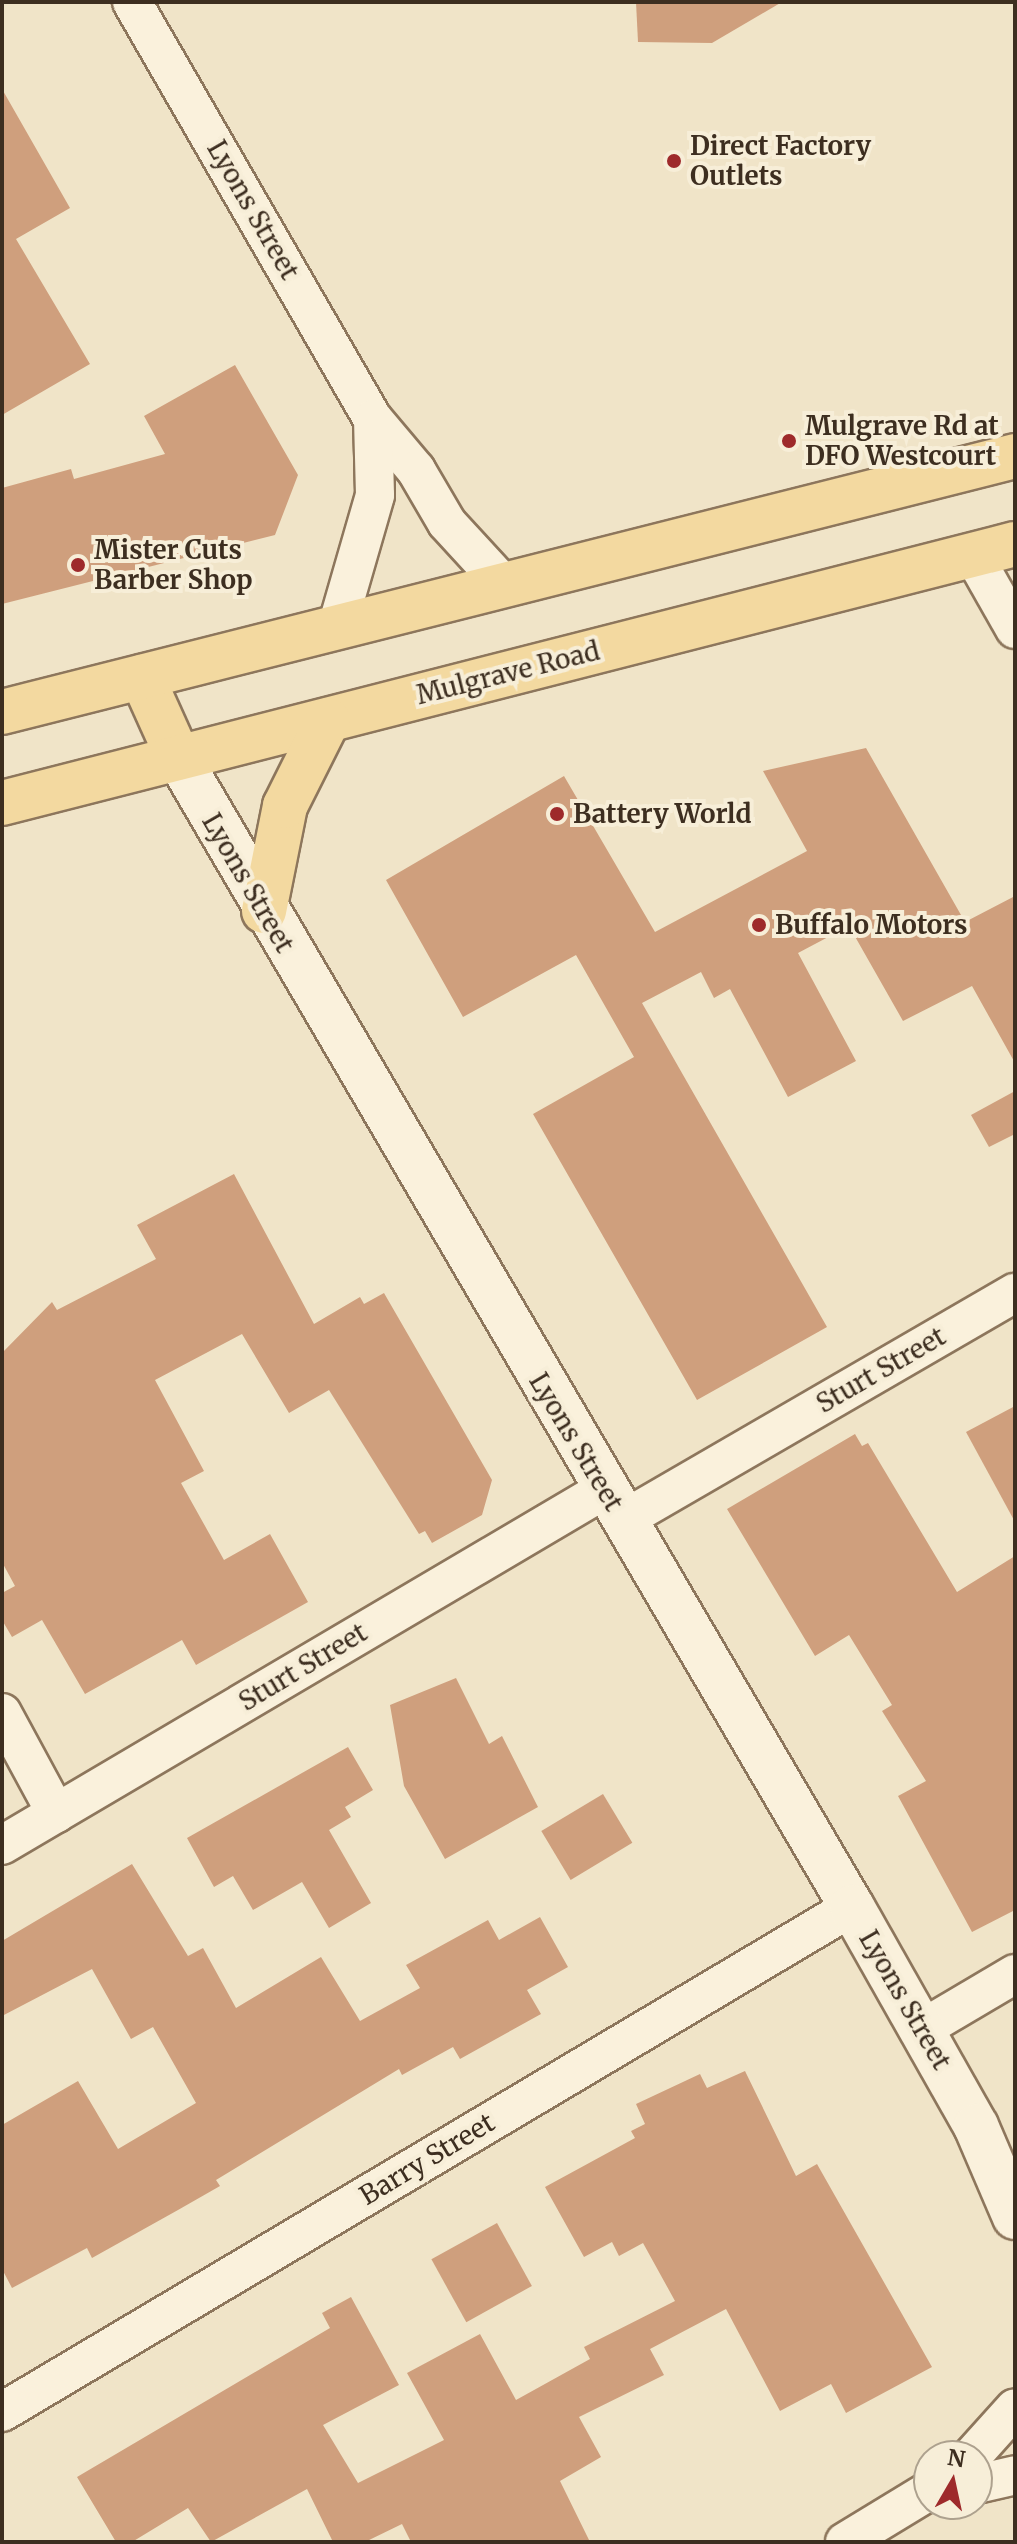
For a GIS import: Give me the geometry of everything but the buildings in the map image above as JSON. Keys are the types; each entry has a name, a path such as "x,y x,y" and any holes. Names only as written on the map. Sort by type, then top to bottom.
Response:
{"main road":[{"path":"2,712 1015,456"},
{"name":"Mulgrave Road","path":"2,803 1015,544"},
{"path":"142,677 178,757"},
{"path":"264,911 285,806 328,720"}],"street":[{"name":"Lyons Street","path":"132,2 373,419 416,470 447,523 504,585"},
{"name":"Lyons Street","path":"337,627 375,495 373,419"},
{"path":"973,555 1015,629"},
{"name":"Lyons Street","path":"178,757 264,911 922,2029 976,2126 1015,2217"},
{"name":"Sturt Street","path":"2,1845 613,1505 1015,1293"},
{"path":"2,1713 56,1813"},
{"name":"Barry Street","path":"2,2412 852,1907"},
{"path":"922,2029 1015,1974"},
{"name":"Lyons Street","path":"976,2126 1015,2177"},
{"path":"986,2440 1015,2408"},
{"path":"993,2480 1015,2475"},
{"path":"845,2542 913,2503"}],"place":[{"name":"Direct Factory Outlets","path":"674,161"},
{"name":"Mulgrave Rd at DFO Westcourt","path":"789,441"},
{"name":"Mister Cuts Barber Shop","path":"78,565"},
{"name":"Battery World","path":"557,814"},
{"name":"Buffalo Motors","path":"759,925"}]}
